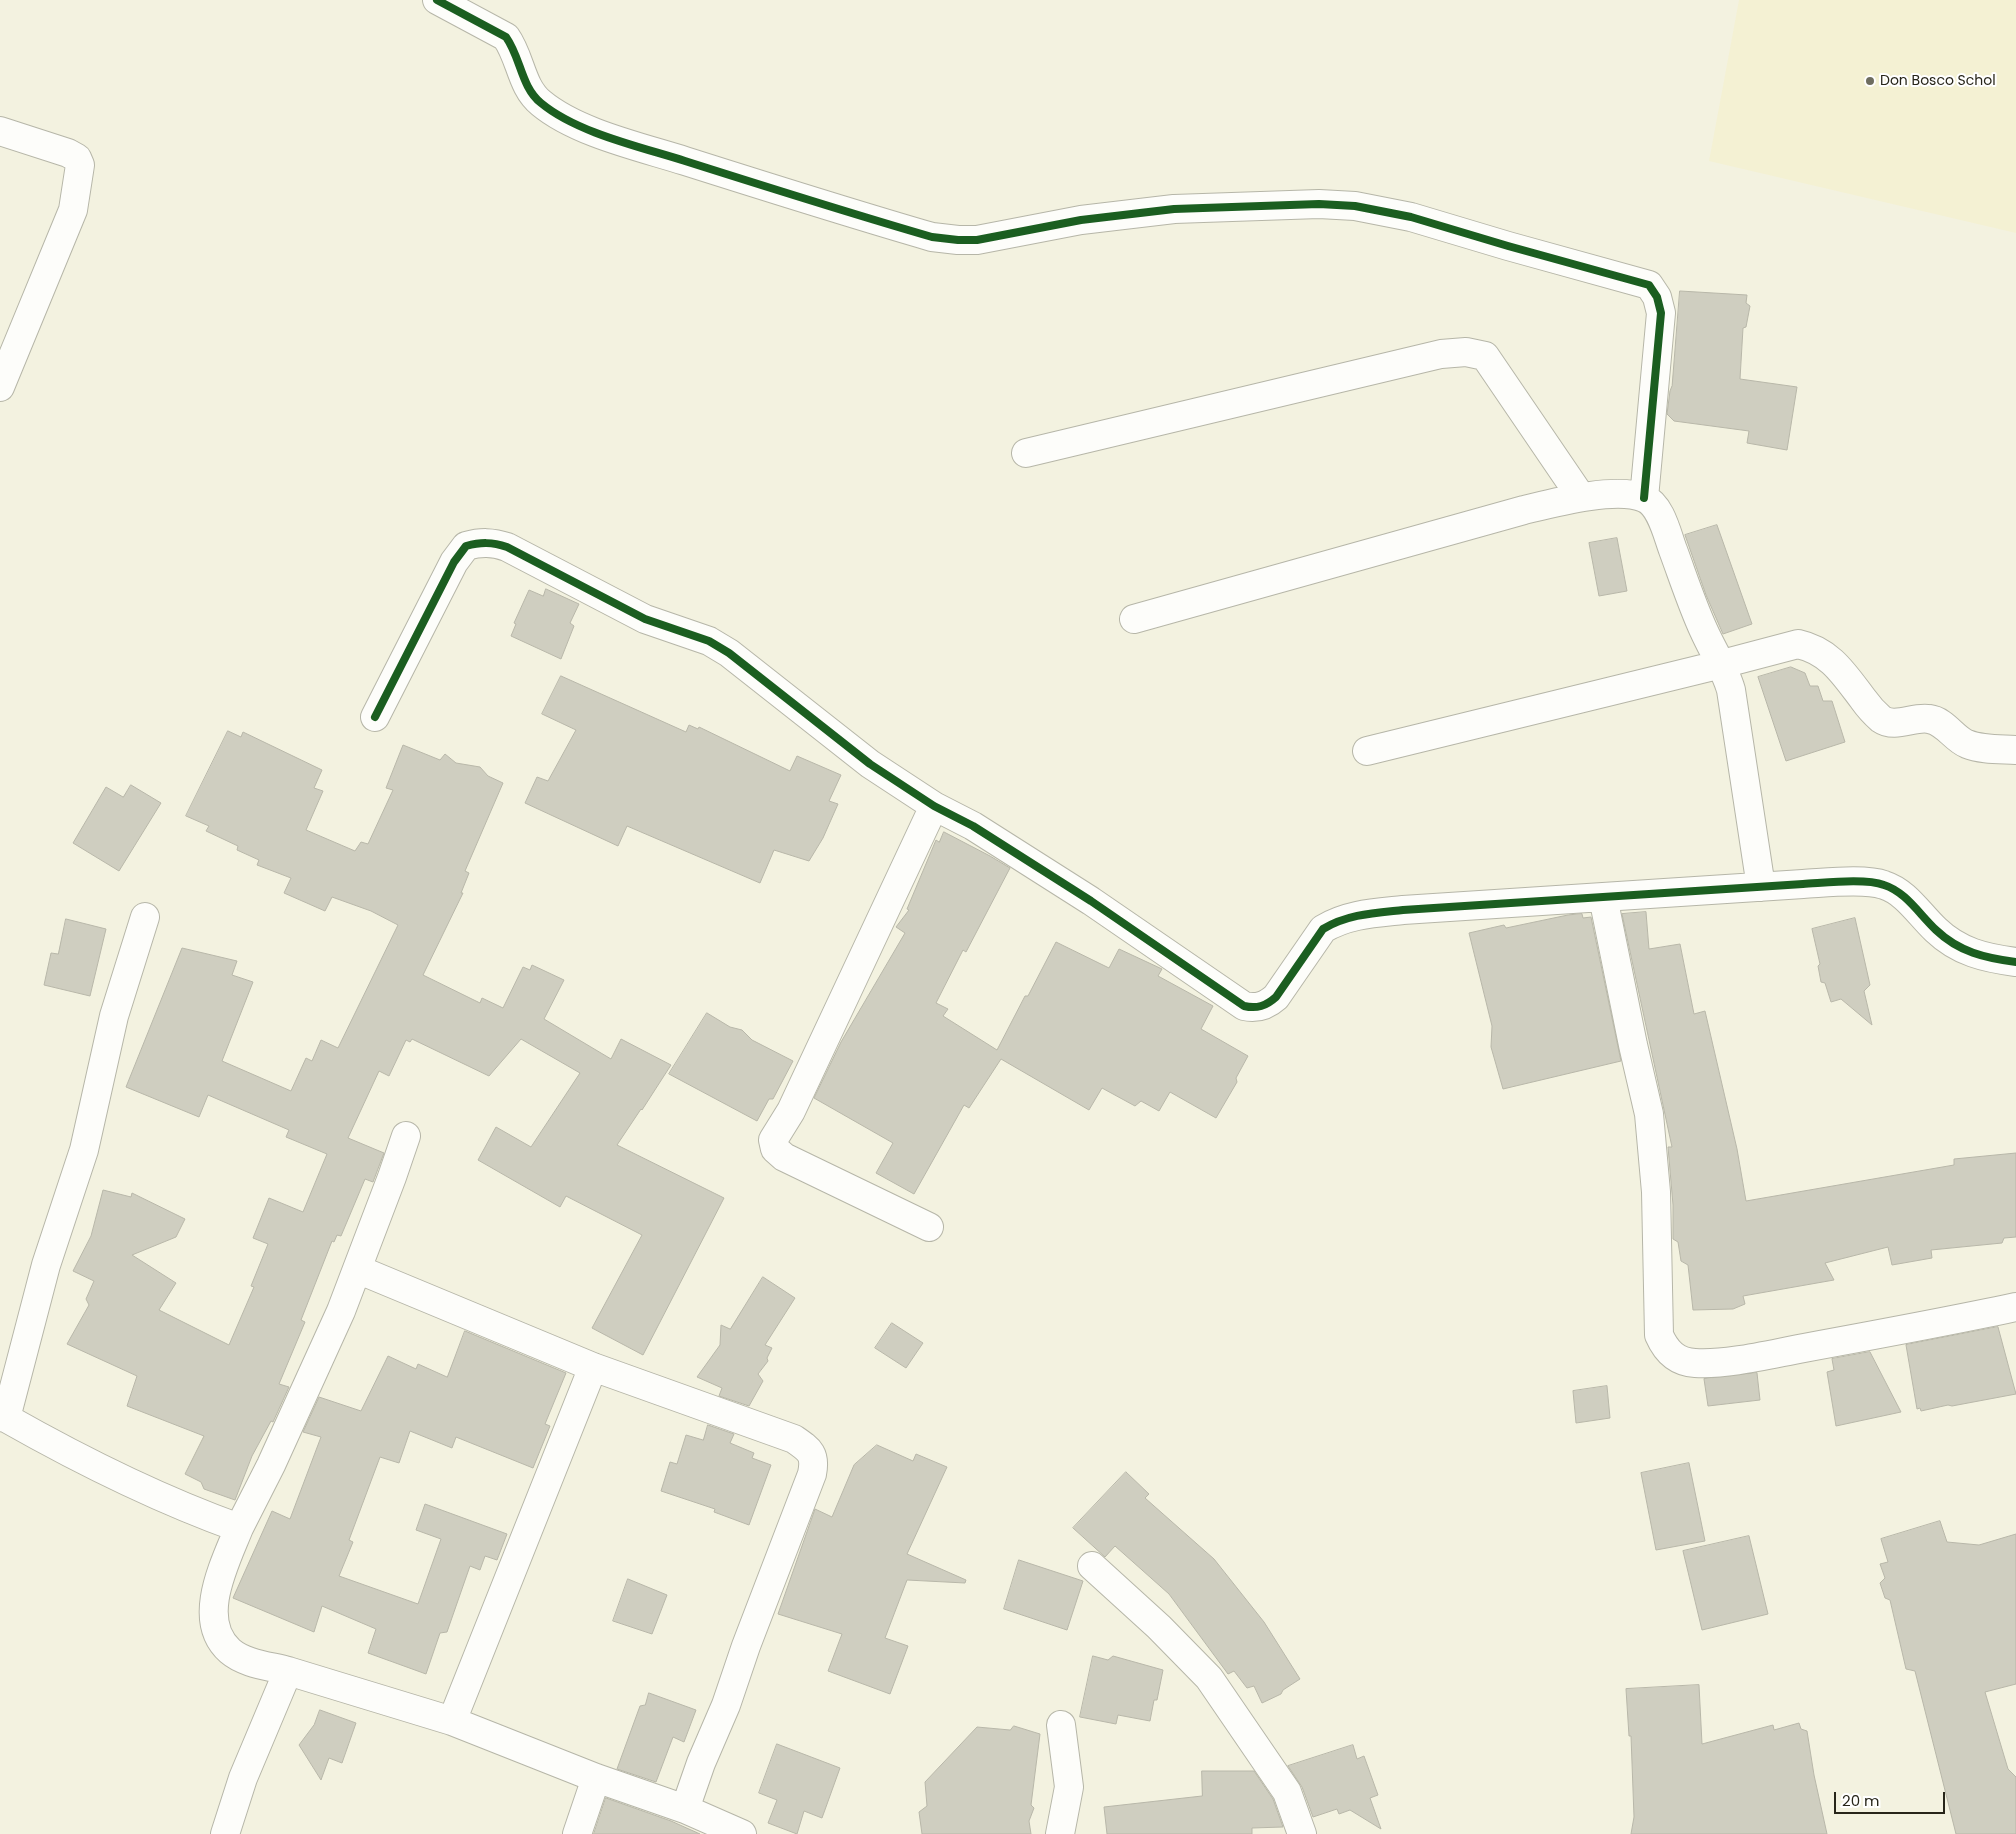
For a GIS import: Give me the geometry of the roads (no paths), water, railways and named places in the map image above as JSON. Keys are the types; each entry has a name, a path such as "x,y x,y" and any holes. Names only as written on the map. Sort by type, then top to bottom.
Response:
{"street":[{"path":"437,0 506,37 513,46 523,77 530,90 540,103 570,122 625,142 932,237 977,240 1081,220 1174,209 1319,204 1355,206 1411,217 1649,285 1657,297 1661,313 1644,498"},
{"path":"0,131 68,152 76,158 80,171 73,210 0,387"},
{"path":"1026,452 1441,354 1466,352 1485,356 1581,497"},
{"path":"1134,620 1524,510 1581,497 1631,494 1644,498 1653,504 1662,521 1699,621 1722,664 1731,690 1761,887"},
{"path":"375,717 454,562 466,546 480,542 494,543 524,556 645,619 709,641 729,653 870,764 934,806 973,826 1091,901 1231,998 1250,1008 1262,1006 1276,997 1323,929 1335,922 1357,915 1403,910 1761,887 1855,882 1883,884 1901,894 1936,930 1960,949 1986,958 2016,962"},
{"path":"1367,751 1798,644 1809,646 1824,653 1840,669 1882,720 1891,722 1928,718 1940,722 1950,733 1967,744 1986,748 2016,750"},
{"path":"929,1227 784,1157 775,1148 773,1140 791,1111 934,806"},
{"path":"1603,897 1649,1114 1656,1192 1659,1335 1664,1347 1668,1351 1681,1360 1695,1363 1733,1360 1942,1323 2016,1307"},
{"path":"145,917 114,1016 84,1150 46,1265 3,1418 104,1470 200,1514 239,1528"},
{"path":"406,1136 341,1311 271,1465 239,1528 225,1564 216,1596 215,1627 222,1641 231,1652 250,1661 452,1721 596,1778 685,1809 742,1834"},
{"path":"357,1269 593,1367 794,1439 807,1448 813,1457 809,1482 685,1809"},
{"path":"452,1721 593,1367"},
{"path":"1092,1566 1160,1627 1209,1678 1287,1792 1302,1834"},
{"path":"224,1834 243,1778 288,1671"},
{"path":"1060,1834 1069,1787 1061,1725"},
{"path":"577,1834 596,1778"}],"place":[{"name":"Don Bosco Schol","path":"1870,81"}]}
